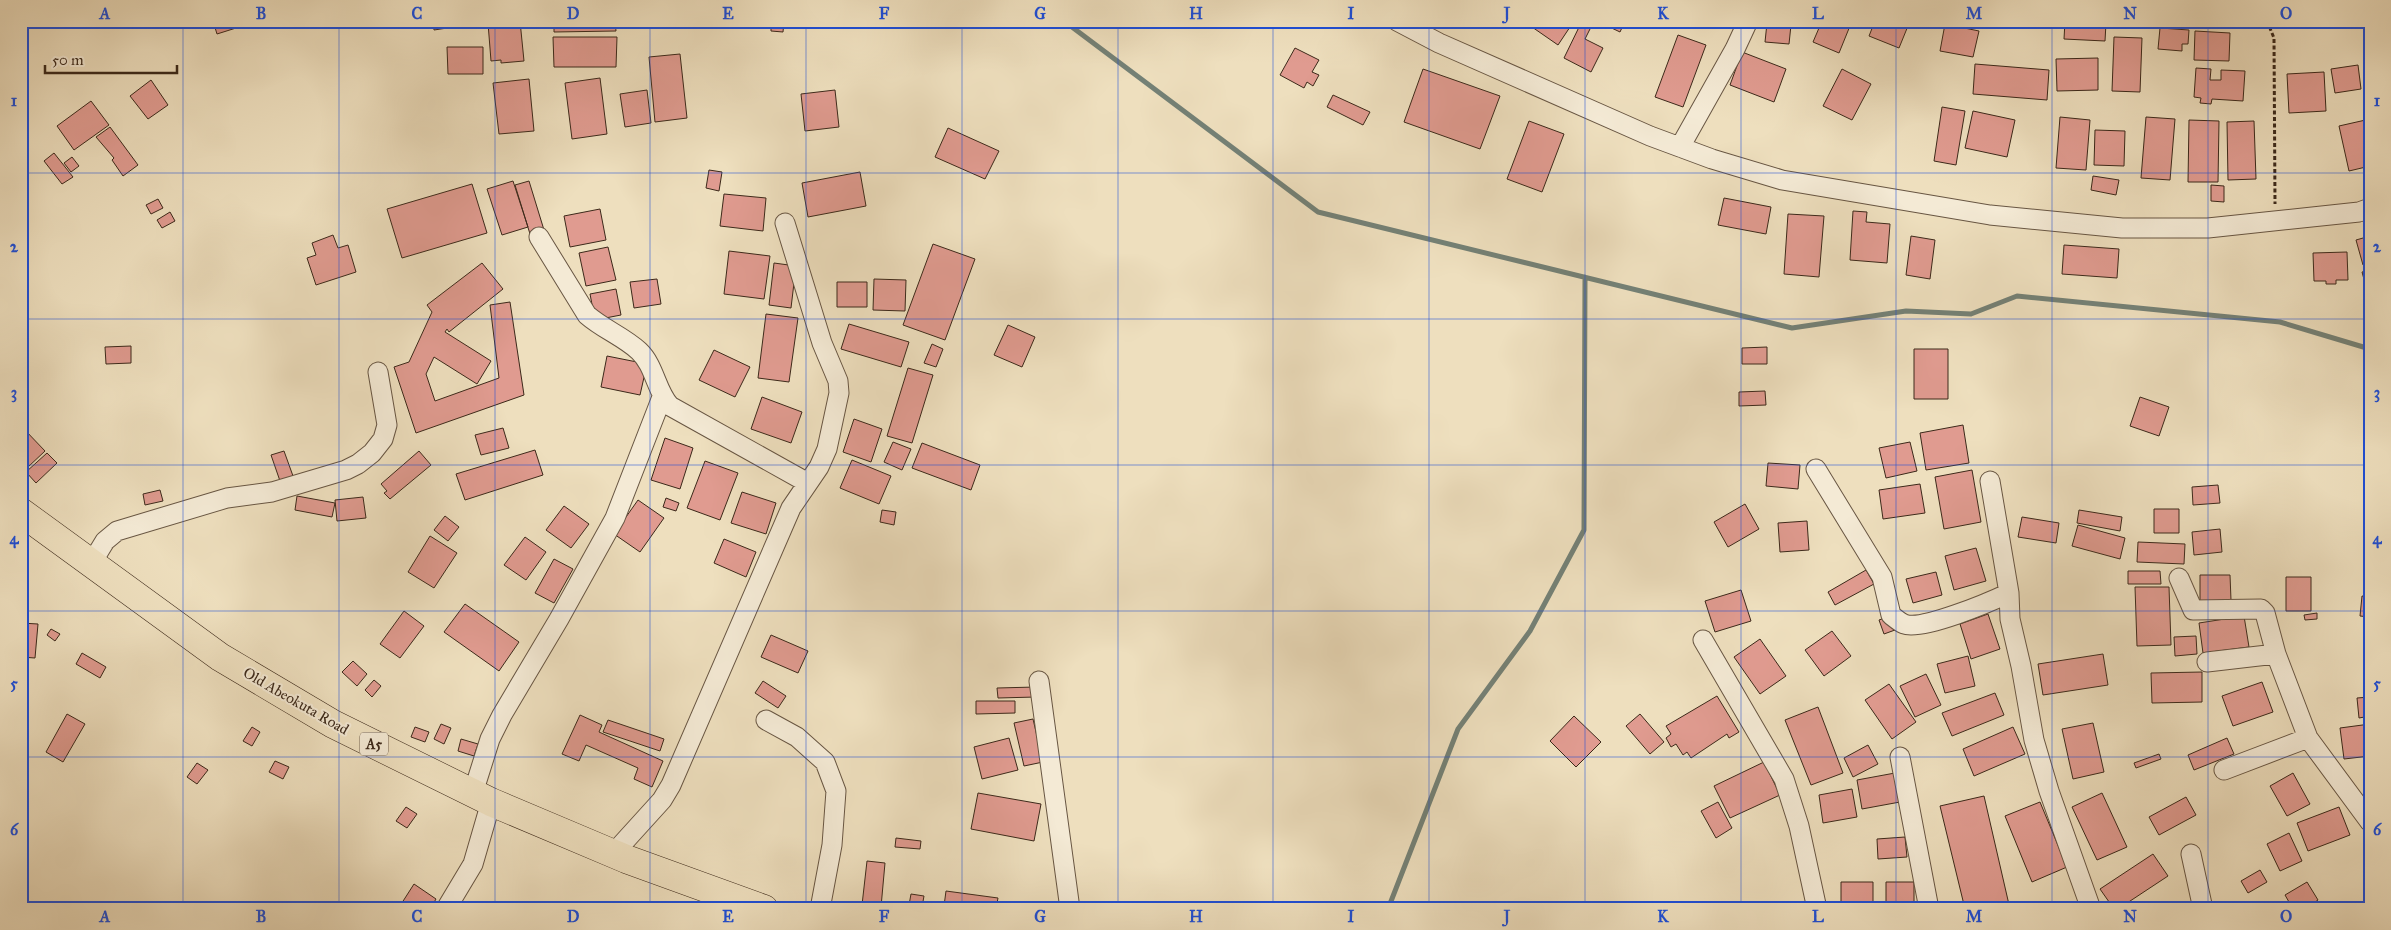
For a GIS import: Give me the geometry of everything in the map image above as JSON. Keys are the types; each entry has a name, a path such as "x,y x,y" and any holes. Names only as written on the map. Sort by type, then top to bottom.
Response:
{"highway":[{"name":"Old Abeokuta Road","path":"21,512 220,657 334,724 482,798 613,854 718,902 764,909"}],"street":[{"path":"1397,21 1457,50 1680,147 1712,159 1782,180 1990,215 2122,228 2208,228 2275,222 2370,208"},
{"path":"1680,147 1735,49 1748,21"},
{"path":"613,854 662,800 671,785 790,508 808,483 827,449 839,393 838,381 822,342 785,223"},
{"path":"540,237 588,315 598,325 640,352 656,378 662,397 670,406 808,483"},
{"path":"90,564 104,541 117,531 227,498 272,492 346,470 358,464 372,453 383,439 387,425 378,372"},
{"path":"446,909 473,864 490,739 615,518 662,397"},
{"path":"1816,469 1882,577 1891,615 1904,624 1920,624 1984,606 2009,593"},
{"path":"1990,481 2009,593 2010,620 2022,666 2034,740 2049,791 2091,909"},
{"path":"2179,578 2193,610 2261,609 2308,738 2370,822"},
{"path":"1703,640 1784,779 1799,826 1818,909"},
{"path":"2206,662 2276,654"},
{"path":"1039,681 1070,909"},
{"path":"766,720 797,737 825,762 836,791 832,845 820,909"},
{"path":"2224,770 2308,738"},
{"path":"1900,756 1929,909"},
{"path":"2191,854 2204,909"}],"path":[{"path":"2267,21 2274,38 2275,222"}],"building":[{"path":"213,21 234,21 236,28 217,34"},
{"path":"433,21 474,21 474,24 434,30"},
{"path":"520,21 524,61 501,63 501,60 491,61 488,23"},
{"path":"554,21 615,21 616,31 554,32"},
{"path":"771,21 784,21 783,32 771,31"},
{"path":"1536,21 1574,21 1558,45 1532,27"},
{"path":"1582,21 1594,21 1585,39 1603,48 1591,72 1564,58"},
{"path":"1597,21 1625,21 1620,32"},
{"path":"1822,21 1852,21 1839,53 1813,42"},
{"path":"1875,21 1910,21 1899,48 1869,36"},
{"path":"2065,21 2106,23 2105,41 2064,39"},
{"path":"1767,23 1791,25 1789,44 1765,42"},
{"path":"1945,24 1979,31 1973,57 1940,51"},
{"path":"2160,28 2189,30 2188,44 2182,44 2182,51 2158,49"},
{"path":"2195,31 2230,33 2229,61 2194,60"},
{"path":"1678,35 1706,45 1683,107 1655,97"},
{"path":"553,37 617,37 616,67 554,67"},
{"path":"2114,37 2142,38 2140,92 2112,91"},
{"path":"447,47 483,47 483,74 448,74"},
{"path":"1295,48 1319,60 1312,72 1319,75 1313,86 1307,82 1304,88 1280,75"},
{"path":"1742,52 1786,69 1774,102 1730,85"},
{"path":"680,54 687,118 655,122 649,57"},
{"path":"2098,58 2098,90 2057,91 2056,59"},
{"path":"1975,64 2049,70 2047,100 1973,94"},
{"path":"2358,65 2361,89 2335,93 2331,69"},
{"path":"2196,68 2211,69 2210,80 2221,80 2221,70 2245,71 2243,101 2212,99 2211,104 2200,103 2201,98 2194,97"},
{"path":"1423,69 1500,96 1480,149 1404,122"},
{"path":"1842,69 1871,84 1852,120 1823,106"},
{"path":"2324,72 2326,111 2289,113 2287,74"},
{"path":"600,78 607,134 572,139 565,83"},
{"path":"529,79 534,131 499,134 493,83"},
{"path":"151,80 168,105 148,119 130,96"},
{"path":"647,90 651,123 625,127 620,94"},
{"path":"835,90 839,127 805,131 801,94"},
{"path":"1333,95 1370,112 1363,125 1327,107"},
{"path":"91,101 109,125 74,150 57,126"},
{"path":"1942,107 1965,111 1956,165 1934,161"},
{"path":"1973,111 2015,120 2007,157 1965,148"},
{"path":"2060,117 2090,120 2086,170 2056,168"},
{"path":"2146,117 2175,119 2170,180 2141,178"},
{"path":"2370,119 2370,166 2349,171 2339,126"},
{"path":"2189,120 2219,121 2218,182 2188,182"},
{"path":"1529,121 1564,134 1542,192 1507,179"},
{"path":"2254,121 2256,179 2228,180 2227,122"},
{"path":"110,127 138,165 123,176 112,160 114,158 96,137"},
{"path":"948,128 999,151 985,179 935,157"},
{"path":"2095,130 2125,131 2124,166 2094,165"},
{"path":"54,153 73,177 62,184 44,161"},
{"path":"72,157 79,166 71,172 64,163"},
{"path":"709,170 722,172 719,191 706,188"},
{"path":"860,172 866,206 808,217 802,183"},
{"path":"2093,176 2119,180 2116,195 2091,190"},
{"path":"513,181 528,227 502,235 487,189"},
{"path":"529,181 544,230 530,234 515,185"},
{"path":"472,184 487,233 402,258 387,209"},
{"path":"2211,185 2224,186 2224,202 2211,201"},
{"path":"724,194 766,198 763,231 720,226"},
{"path":"1724,198 1771,207 1766,234 1718,225"},
{"path":"158,199 163,208 151,214 146,205"},
{"path":"600,209 606,240 570,247 564,216"},
{"path":"1853,211 1867,212 1866,222 1890,224 1887,263 1850,260"},
{"path":"170,212 175,221 162,228 157,220"},
{"path":"1788,214 1824,216 1819,277 1784,274"},
{"path":"333,235 338,248 348,245 356,272 316,285 307,258 316,255 312,243"},
{"path":"1911,236 1935,240 1930,279 1906,275"},
{"path":"2370,236 2370,263 2363,265 2356,240"},
{"path":"933,244 975,259 945,340 903,325"},
{"path":"2064,245 2119,249 2117,278 2062,274"},
{"path":"608,247 616,280 586,286 579,253"},
{"path":"729,251 770,256 764,299 724,294"},
{"path":"2347,252 2348,280 2336,280 2336,284 2326,284 2326,281 2314,281 2313,253"},
{"path":"482,263 503,289 449,332 447,329 445,332 491,361 477,384 434,357 426,374 435,401 499,378 490,305 510,302 524,395 416,433 394,367 409,362 432,312 427,305"},
{"path":"774,263 796,266 791,308 769,305"},
{"path":"2370,270 2370,298 2369,298 2362,272"},
{"path":"657,279 661,304 634,308 630,282"},
{"path":"874,279 906,280 905,311 873,310"},
{"path":"837,282 867,282 867,307 837,307"},
{"path":"616,289 621,315 595,320 590,294"},
{"path":"766,314 798,318 789,382 758,378"},
{"path":"849,324 909,342 901,367 841,349"},
{"path":"1008,325 1035,337 1022,367 994,355"},
{"path":"932,344 943,349 936,367 924,363"},
{"path":"131,346 131,363 106,364 105,347"},
{"path":"1767,347 1767,364 1742,364 1742,348"},
{"path":"1914,349 1948,349 1948,399 1914,399"},
{"path":"714,350 750,367 735,397 699,380"},
{"path":"607,356 647,364 640,395 601,387"},
{"path":"908,368 933,375 912,443 887,436"},
{"path":"1765,391 1766,405 1739,406 1739,392"},
{"path":"762,397 802,412 791,443 751,429"},
{"path":"2140,397 2169,407 2159,436 2130,426"},
{"path":"854,419 882,429 871,462 843,452"},
{"path":"1963,425 1969,463 1926,470 1920,433"},
{"path":"503,428 509,448 481,455 475,435"},
{"path":"24,429 45,451 28,467 21,460 21,432"},
{"path":"665,438 693,448 680,489 651,480"},
{"path":"893,442 911,449 902,470 884,462"},
{"path":"1910,442 1917,471 1886,478 1879,448"},
{"path":"922,443 980,465 971,490 912,468"},
{"path":"535,450 543,475 465,500 456,474"},
{"path":"284,451 293,476 280,481 271,455"},
{"path":"419,451 431,465 390,499 384,493 387,491 381,484"},
{"path":"47,453 57,463 36,483 26,472"},
{"path":"852,460 891,476 879,504 840,488"},
{"path":"705,461 738,473 720,520 687,508"},
{"path":"1768,463 1800,465 1798,489 1766,486"},
{"path":"1972,470 1981,522 1944,529 1935,477"},
{"path":"1920,484 1925,513 1883,519 1879,490"},
{"path":"2218,485 2220,503 2193,505 2192,487"},
{"path":"160,490 163,501 145,505 143,494"},
{"path":"742,492 776,503 766,534 731,523"},
{"path":"297,496 335,503 332,517 295,510"},
{"path":"363,497 366,518 337,521 335,500"},
{"path":"666,498 679,503 676,511 663,507"},
{"path":"638,500 664,518 640,552 614,534"},
{"path":"1745,504 1759,529 1728,547 1714,522"},
{"path":"564,506 589,524 571,548 546,530"},
{"path":"2154,509 2179,509 2179,533 2154,533"},
{"path":"882,510 896,512 894,525 880,522"},
{"path":"2079,510 2122,517 2120,531 2077,523"},
{"path":"445,516 459,527 448,541 434,530"},
{"path":"2022,517 2059,523 2056,543 2018,537"},
{"path":"1807,521 1809,550 1780,552 1778,523"},
{"path":"2078,525 2125,538 2120,559 2072,546"},
{"path":"2220,529 2222,552 2194,555 2192,532"},
{"path":"430,536 457,553 434,588 408,572"},
{"path":"525,537 546,552 526,580 504,565"},
{"path":"724,539 756,552 746,577 714,563"},
{"path":"2138,542 2185,544 2184,564 2137,562"},
{"path":"1976,548 1986,581 1954,590 1945,556"},
{"path":"554,559 573,569 554,603 535,593"},
{"path":"1866,570 1874,584 1835,605 1828,592"},
{"path":"2128,571 2160,571 2161,584 2128,584"},
{"path":"1936,572 1942,595 1913,603 1906,579"},
{"path":"2200,575 2230,575 2231,600 2200,601"},
{"path":"2286,577 2311,577 2311,611 2286,611"},
{"path":"2135,587 2169,587 2171,645 2137,646"},
{"path":"1741,590 1751,621 1715,632 1705,601"},
{"path":"2362,596 2370,597 2370,617 2360,616"},
{"path":"465,604 519,642 499,671 444,632"},
{"path":"404,611 424,626 400,658 380,644"},
{"path":"2317,613 2317,619 2305,620 2304,615"},
{"path":"1988,614 2000,649 1971,659 1960,624"},
{"path":"1890,616 1895,630 1884,634 1879,620"},
{"path":"2244,616 2249,647 2203,653 2199,623"},
{"path":"21,623 38,624 35,658 21,657"},
{"path":"51,629 60,634 55,641 47,635"},
{"path":"1832,631 1851,656 1824,676 1805,650"},
{"path":"771,635 808,651 798,673 761,657"},
{"path":"2196,636 2197,654 2175,656 2174,637"},
{"path":"1760,639 1786,676 1760,694 1734,657"},
{"path":"82,653 106,667 100,678 76,664"},
{"path":"2103,654 2108,685 2043,695 2038,664"},
{"path":"1968,656 1975,686 1945,693 1937,664"},
{"path":"353,661 367,674 357,686 342,672"},
{"path":"2202,672 2202,702 2152,703 2151,673"},
{"path":"1926,674 1941,705 1915,717 1900,686"},
{"path":"374,680 381,686 372,697 365,690"},
{"path":"763,681 786,696 778,708 755,693"},
{"path":"2262,682 2273,712 2233,726 2222,696"},
{"path":"1889,684 1916,722 1892,739 1865,700"},
{"path":"1036,687 1036,697 998,698 997,688"},
{"path":"1995,693 2004,715 1952,736 1942,713"},
{"path":"1717,696 1739,732 1729,738 1727,734 1691,758 1687,752 1683,755 1676,744 1671,747 1666,738 1671,734 1666,726"},
{"path":"2370,697 2370,716 2359,718 2357,698"},
{"path":"976,701 1015,701 1015,713 976,714"},
{"path":"1818,707 1843,773 1811,785 1785,720"},
{"path":"67,714 85,724 63,762 46,752"},
{"path":"1640,714 1664,742 1650,754 1626,726"},
{"path":"580,715 602,725 599,732 663,761 652,787 634,779 638,768 586,745 579,761 562,754"},
{"path":"1574,716 1601,742 1576,767 1550,741"},
{"path":"1033,719 1043,762 1024,766 1014,723"},
{"path":"608,720 664,739 660,751 603,732"},
{"path":"2093,723 2104,772 2073,779 2062,729"},
{"path":"441,724 451,728 444,744 434,739"},
{"path":"2370,724 2370,756 2344,759 2340,728"},
{"path":"252,727 260,732 252,746 243,741"},
{"path":"415,727 429,732 425,742 411,737"},
{"path":"2013,727 2025,754 1974,776 1963,749"},
{"path":"1009,738 1018,770 982,779 974,747"},
{"path":"2227,738 2234,754 2194,770 2188,755"},
{"path":"461,739 478,744 474,756 458,751"},
{"path":"1868,745 1878,764 1853,777 1844,758"},
{"path":"2159,754 2161,759 2136,768 2134,763"},
{"path":"275,761 289,767 283,779 269,772"},
{"path":"1764,762 1780,795 1730,818 1714,786"},
{"path":"197,763 208,770 197,784 187,777"},
{"path":"1895,773 1900,802 1862,809 1857,780"},
{"path":"2293,773 2310,804 2287,816 2270,786"},
{"path":"1852,789 1857,817 1823,823 1819,795"},
{"path":"978,793 1041,804 1034,841 971,829"},
{"path":"2102,793 2127,847 2097,860 2072,807"},
{"path":"1984,796 2010,909 1965,909 1940,806"},
{"path":"2186,797 2196,815 2159,835 2149,817"},
{"path":"1718,802 1732,828 1716,838 1701,811"},
{"path":"2040,802 2067,867 2032,882 2005,816"},
{"path":"406,807 417,814 407,828 396,821"},
{"path":"2339,807 2350,835 2308,851 2297,823"},
{"path":"2289,833 2302,861 2280,871 2267,844"},
{"path":"1905,837 1907,857 1878,859 1877,839"},
{"path":"896,838 921,841 920,849 895,847"},
{"path":"2153,854 2168,876 2118,909 2114,909 2100,889"},
{"path":"867,861 885,863 881,907 862,905"},
{"path":"2260,870 2267,882 2248,893 2241,881"},
{"path":"1841,882 1873,882 1873,909 1841,909"},
{"path":"1886,882 1914,882 1914,909 1886,909"},
{"path":"2307,882 2318,900 2305,909 2293,909 2285,895"},
{"path":"414,884 436,899 430,909 398,909"},
{"path":"946,891 998,898 996,908 1000,909 962,909 944,906"},
{"path":"911,894 924,896 922,907 909,905"},
{"path":"2081,901 2084,909 2059,909"},
{"path":"2184,902 2186,909 2170,909 2169,906"}],"waterway":[{"path":"1064,21 1318,212 1792,328 1906,311 1971,314 2017,296 2280,322 2370,349"},
{"path":"1388,909 1458,729 1530,631 1584,530 1585,277"}]}
